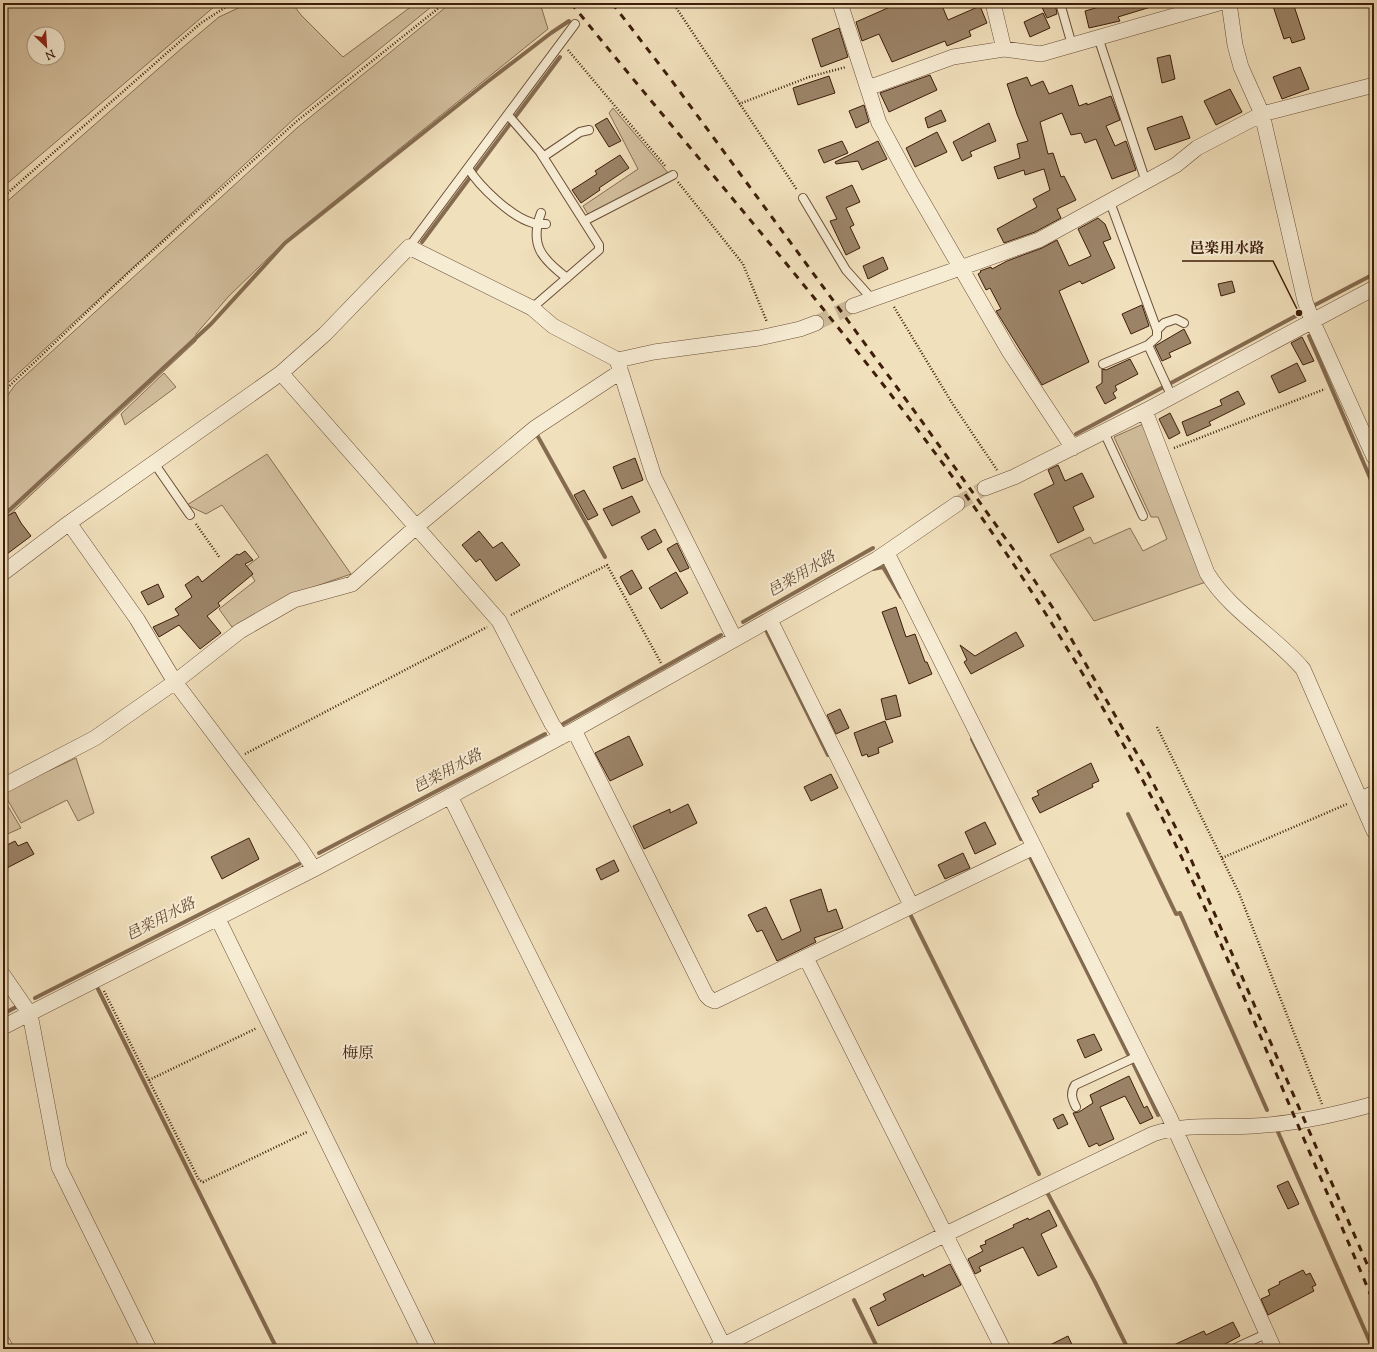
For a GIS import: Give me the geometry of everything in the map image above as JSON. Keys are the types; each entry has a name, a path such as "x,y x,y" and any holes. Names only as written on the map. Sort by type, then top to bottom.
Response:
{"street":[{"path":"840,3 879,123 1009,351 1073,448"},
{"path":"992,3 1004,49"},
{"path":"868,88 953,57 1004,49 1041,54 1220,3"},
{"path":"1229,3 1235,45 1241,67 1262,114 1305,301 1312,320 1374,457"},
{"path":"854,306 1039,240 1176,165 1197,148 1262,114 1374,85"},
{"path":"3,573 69,523 281,373 325,334 409,248 532,308 553,326 619,366 654,477 735,639"},
{"path":"985,488 1005,481 1145,411 1374,288"},
{"path":"3,786 94,738 175,682 240,631 294,600 352,584 416,527 535,428 619,366 654,352 759,338 800,329 816,323"},
{"path":"281,373 499,621 552,724 568,734 710,1000 720,1000 911,905 1034,847"},
{"path":"1145,411 1207,573 1220,591 1289,653 1303,669 1367,796 1374,831"},
{"path":"3,1027 218,919 568,734 887,553 957,504"},
{"path":"69,523 137,619 175,682 301,848 314,869"},
{"path":"887,553 1175,1128 1274,1349"},
{"path":"770,620 911,905"},
{"path":"450,796 721,1348 946,1234 1140,1140 1175,1128 1261,1126 1327,1115 1374,1104"},
{"path":"218,919 429,1349"},
{"path":"806,958 1003,1349"},
{"path":"3,975 30,1014 59,1167 149,1349"},
{"path":"3,1343 6,1349"}],"lane":[{"path":"1060,3 1072,45"},
{"path":"409,248 575,24"},
{"path":"1098,37 1146,182"},
{"path":"508,115 543,157 600,245 599,250 532,308"},
{"path":"543,157 580,132 589,130"},
{"path":"468,168 475,180 493,197 514,213 533,223 541,224"},
{"path":"584,221 673,176"},
{"path":"803,198 846,270 872,299"},
{"path":"1102,364 1148,345 1157,336 1157,330 1110,202"},
{"path":"541,213 541,224 536,237 539,250 549,264 567,278"},
{"path":"1157,330 1164,323 1176,319 1184,323"},
{"path":"1148,345 1172,397"},
{"path":"1104,432 1143,516"},
{"path":"154,463 190,515"},
{"path":"1076,1107 1072,1098 1072,1090 1075,1085 1138,1056"},
{"path":"1233,1349 1268,1333"}],"path":[{"path":"3,197 201,23 232,3"},
{"path":"3,392 128,273 297,121 445,3"},
{"path":"673,3 803,198"},
{"path":"739,104 809,77 860,62"},
{"path":"886,294 952,403 1005,481"},
{"path":"1162,453 1325,389"},
{"path":"190,515 220,558"},
{"path":"234,760 607,566 661,663"},
{"path":"1157,727 1239,893 1327,1115"},
{"path":"1222,858 1367,796"},
{"path":"98,979 199,1180 203,1182 320,1126"},
{"path":"149,1080 269,1022"}],"shaded area":[{"path":"3,3 221,3 215,6 3,187"},
{"path":"249,3 302,3 295,7 301,15 343,57 412,6 413,3 436,3 296,117 9,382 3,375 3,205 219,17"},
{"path":"451,3 540,3 548,29 290,237 229,296 196,334 196,341 3,521 3,414 7,396 15,385 298,127"},
{"path":"613,108 669,174 589,216 583,206 638,169 609,113"},
{"path":"164,373 176,387 125,425 121,414"},
{"path":"1143,424 1206,582 1094,621 1050,555 1090,537 1094,544 1130,528 1143,551 1167,539 1158,517 1151,517 1114,437"},
{"path":"267,454 351,574 288,596 232,627 219,609 255,581 246,567 259,557 222,505 206,514 187,505"},
{"path":"76,758 94,813 78,821 67,800 21,823 3,792"},
{"path":"3,798 21,828 3,836"}],"building":[{"path":"899,3 941,3 948,20 980,6 987,23 969,31 971,36 947,46 945,41 892,62 879,34 862,41 856,22"},
{"path":"1040,3 1055,3 1057,14 1047,18"},
{"path":"1113,3 1153,3 1154,6 1118,17 1120,21 1089,28 1085,11"},
{"path":"1272,3 1293,3 1305,39 1292,43 1290,37 1284,39"},
{"path":"1043,13 1050,28 1030,37 1024,22"},
{"path":"839,28 848,57 821,67 812,39"},
{"path":"1170,55 1175,79 1162,83 1157,58"},
{"path":"1300,67 1309,89 1282,99 1273,77"},
{"path":"930,75 937,90 889,112 880,93"},
{"path":"829,76 835,93 798,105 793,88"},
{"path":"1027,77 1031,86 1043,81 1049,94 1072,85 1079,106 1087,103 1087,105 1111,96 1120,120 1106,126 1115,146 1126,141 1136,170 1112,179 1096,139 1085,143 1081,133 1071,135 1062,113 1040,122 1048,154 1053,153 1061,177 1064,176 1076,200 1057,209 1061,218 1035,232 1004,243 997,229 1037,207 1033,199 1050,190 1044,169 1025,175 1024,170 998,179 994,167 1020,158 1017,144 1028,141 1007,84"},
{"path":"1230,89 1242,112 1216,125 1204,101"},
{"path":"864,105 869,122 856,128 849,111"},
{"path":"941,110 946,121 928,128 925,118"},
{"path":"1182,116 1190,138 1155,150 1147,128"},
{"path":"607,118 621,141 609,147 595,125"},
{"path":"989,123 996,141 970,152 972,156 962,161 953,142"},
{"path":"937,132 947,152 915,167 906,148"},
{"path":"842,141 848,153 824,163 818,150"},
{"path":"878,141 887,159 862,170 858,161 836,164 835,162"},
{"path":"620,155 629,168 599,188 600,190 581,203 572,190 597,174 595,171"},
{"path":"852,185 860,202 846,208 854,225 850,227 860,248 846,255 830,221 837,219 826,197"},
{"path":"1098,218 1105,224 1111,239 1103,242 1115,268 1082,284 1080,281 1059,291 1089,362 1042,385 996,311 1001,309 990,288 986,290 978,274 981,272 980,271 991,267 992,269 1057,240 1069,266 1091,256 1078,229"},
{"path":"883,257 888,269 868,279 863,266"},
{"path":"1232,281 1235,292 1221,296 1218,284"},
{"path":"1142,305 1149,326 1131,334 1122,314"},
{"path":"1184,329 1191,343 1169,353 1171,357 1162,361 1155,346"},
{"path":"1302,337 1314,361 1303,365 1291,343"},
{"path":"1130,359 1138,374 1115,386 1117,390 1113,393 1116,398 1105,404 1096,387 1102,383 1102,369 1106,370"},
{"path":"1297,363 1306,381 1279,393 1271,376"},
{"path":"1238,391 1245,404 1209,422 1211,425 1187,436 1182,422 1222,405 1220,400"},
{"path":"1170,413 1180,433 1169,439 1159,419"},
{"path":"635,458 643,480 622,489 613,467"},
{"path":"1058,465 1065,481 1082,473 1094,497 1073,507 1084,530 1058,543 1034,494 1054,484 1048,470"},
{"path":"584,490 598,515 588,520 574,495"},
{"path":"632,496 640,512 612,526 603,509"},
{"path":"15,512 31,536 3,557 3,529 7,527 3,518"},
{"path":"655,529 662,542 648,550 641,537"},
{"path":"479,531 493,548 502,542 520,565 496,581 480,559 476,562 462,545"},
{"path":"677,543 689,568 680,572 667,549"},
{"path":"245,551 253,560 245,564 253,574 218,603 220,606 207,616 221,633 200,649 179,625 159,637 153,627 179,615 175,609 192,597 185,585 198,576 202,582 237,554 239,555"},
{"path":"632,570 642,588 630,595 620,577"},
{"path":"676,572 688,593 661,609 649,588"},
{"path":"158,584 164,597 148,605 141,592"},
{"path":"896,607 906,637 915,634 925,662 927,662 932,674 909,684 882,612"},
{"path":"1016,632 1024,646 971,674 964,662 967,660 960,645 975,656"},
{"path":"896,695 901,716 886,720 881,699"},
{"path":"840,709 849,728 836,734 827,715"},
{"path":"885,721 893,742 878,748 879,753 868,757 867,754 862,756 854,733"},
{"path":"629,736 643,765 610,781 595,753"},
{"path":"1091,763 1099,781 1092,784 1093,787 1040,813 1032,798 1039,795 1037,791"},
{"path":"831,774 838,788 811,801 804,787"},
{"path":"688,804 697,823 644,849 633,826 670,809 670,813"},
{"path":"985,822 996,844 975,854 965,832"},
{"path":"249,838 259,859 222,879 211,857"},
{"path":"15,841 18,846 27,842 34,854 3,870 3,847"},
{"path":"963,853 970,868 945,879 938,865"},
{"path":"614,860 619,871 601,880 596,869"},
{"path":"821,889 828,912 836,909 843,928 814,938 816,942 777,961 762,930 757,932 748,915 766,907 782,940 801,931 790,900"},
{"path":"1094,1034 1102,1050 1085,1058 1077,1040"},
{"path":"1129,1076 1144,1108 1147,1106 1153,1118 1140,1124 1125,1096 1100,1107 1114,1139 1099,1146 1097,1143 1089,1147 1073,1113 1079,1112 1093,1103 1090,1095"},
{"path":"1063,1114 1068,1124 1058,1129 1053,1119"},
{"path":"1288,1181 1299,1204 1288,1209 1277,1186"},
{"path":"1049,1210 1057,1226 1041,1234 1057,1267 1038,1276 1023,1247 979,1267 981,1271 975,1274 968,1259 983,1251 980,1246 986,1244 985,1241 1014,1227 1013,1225 1028,1218 1029,1220"},
{"path":"950,1264 961,1285 878,1326 870,1308 886,1300 883,1294 923,1274 924,1277"},
{"path":"1303,1270 1306,1275 1310,1273 1316,1285 1312,1287 1314,1291 1268,1315 1261,1299 1270,1295 1268,1290 1280,1284 1279,1282"},
{"path":"1233,1322 1240,1336 1216,1349 1165,1349 1204,1331 1206,1335"},
{"path":"1068,1336 1074,1349 1042,1349"}],"waterway":[{"path":"3,516 211,324 285,243 487,82 569,21"},
{"path":"422,242 560,57"},
{"name":"邑楽用水路","path":"1311,307 1374,274"},
{"name":"邑楽用水路","path":"1076,434 1305,311"},
{"path":"1309,336 1374,487"},
{"path":"537,435 605,557"},
{"name":"邑楽用水路","path":"743,622 873,548"},
{"path":"873,569 883,567 901,597"},
{"path":"766,630 828,755"},
{"name":"邑楽用水路","path":"563,724 721,635"},
{"name":"邑楽用水路","path":"319,853 545,734"},
{"path":"972,739 1021,839"},
{"path":"1128,814 1176,914 1180,913 1267,1110"},
{"path":"1030,857 1128,1054"},
{"name":"邑楽用水路","path":"35,998 299,864"},
{"path":"911,916 1039,1174"},
{"path":"98,989 277,1349"},
{"name":"邑楽用水路","path":"3,1014 16,1007"},
{"path":"1133,1063 1158,1115"},
{"path":"1278,1132 1373,1349"},
{"path":"1048,1194 1095,1282 1128,1349"},
{"path":"854,1300 878,1349"}],"tunnel":[{"path":"816,323 853,306"},
{"path":"957,504 985,488"}],"railway":[{"path":"571,3 819,304 880,381 939,458 996,538 1067,648 1135,765 1181,856 1236,979 1374,1303"},
{"path":"612,3 669,77 918,416 1016,553 1057,614 1147,771 1186,848 1374,1280"}],"place":[{"name":"邑楽用水路","path":"1299,313"}],"district":[{"name":"梅原","path":"358,1054"}]}
